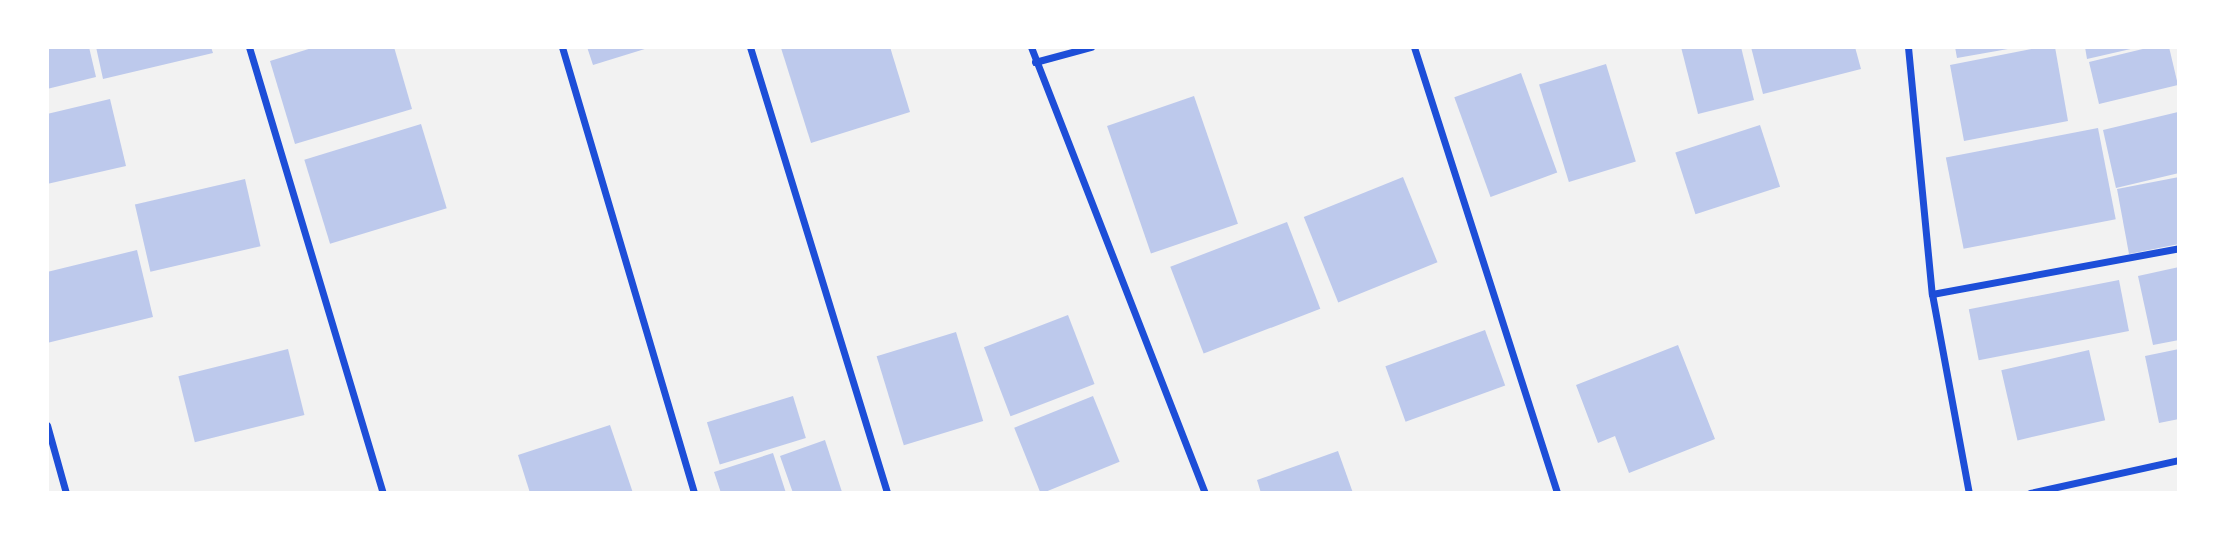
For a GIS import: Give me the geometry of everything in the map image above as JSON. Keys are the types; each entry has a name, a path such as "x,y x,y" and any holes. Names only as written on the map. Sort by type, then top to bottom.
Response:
{"street":[{"path":"249,47 383,493"},
{"path":"562,47 694,493"},
{"path":"750,47 887,493"},
{"path":"1031,47 1205,493"},
{"path":"1035,62 1091,47"},
{"path":"1414,47 1557,493"},
{"path":"1908,47 1932,294 1969,493"},
{"path":"1932,294 2179,248"},
{"path":"47,425 66,493"},
{"path":"2030,493 2179,460"}],"building":[{"path":"47,47 89,47 96,77 47,89"},
{"path":"96,47 211,47 213,53 103,79"},
{"path":"315,47 394,47 412,109 295,144 270,61"},
{"path":"587,47 648,47 648,48 593,65"},
{"path":"890,47 910,112 811,143 781,48"},
{"path":"1681,47 1741,47 1754,100 1698,114"},
{"path":"1751,47 1855,47 1861,69 1763,94"},
{"path":"1955,47 2008,47 2008,49 1957,58"},
{"path":"2042,47 2055,47 2068,121 1964,141 1950,65"},
{"path":"2085,47 2135,47 2135,48 2087,59"},
{"path":"2151,47 2169,47 2178,85 2099,104 2089,62"},
{"path":"1606,64 1636,162 1569,182 1539,84"},
{"path":"1521,73 1557,173 1491,197 1454,97"},
{"path":"1194,96 1238,224 1151,254 1107,126"},
{"path":"110,99 126,166 47,184 47,114"},
{"path":"2178,112 2179,173 2116,188 2103,130"},
{"path":"421,124 447,208 330,244 304,160"},
{"path":"1760,125 1780,187 1695,214 1675,153"},
{"path":"2098,128 2116,219 1964,249 1946,158"},
{"path":"1403,177 1437,262 1338,302 1304,217"},
{"path":"2179,177 2179,244 2129,254 2117,189"},
{"path":"245,179 261,246 150,272 135,204"},
{"path":"1287,222 1320,309 1204,354 1170,267"},
{"path":"137,250 153,317 47,343 47,272"},
{"path":"2179,267 2179,340 2153,345 2138,276"},
{"path":"2119,280 2129,331 1979,360 1969,309"},
{"path":"1068,315 1095,384 1010,416 984,347"},
{"path":"1485,330 1505,385 1406,422 1385,366"},
{"path":"956,332 983,421 904,445 877,356"},
{"path":"1678,345 1715,439 1629,473 1615,436 1598,443 1576,385"},
{"path":"288,349 304,415 195,442 178,376"},
{"path":"2179,349 2179,419 2159,423 2145,356"},
{"path":"2089,350 2105,420 2018,440 2001,370"},
{"path":"793,396 806,438 720,464 707,422"},
{"path":"1093,396 1120,462 1041,493 1014,428"},
{"path":"610,425 633,493 530,493 518,455"},
{"path":"825,440 842,492 793,493 780,456"},
{"path":"1338,451 1353,493 1261,493 1257,480"},
{"path":"773,453 786,493 721,493 714,472"}]}
